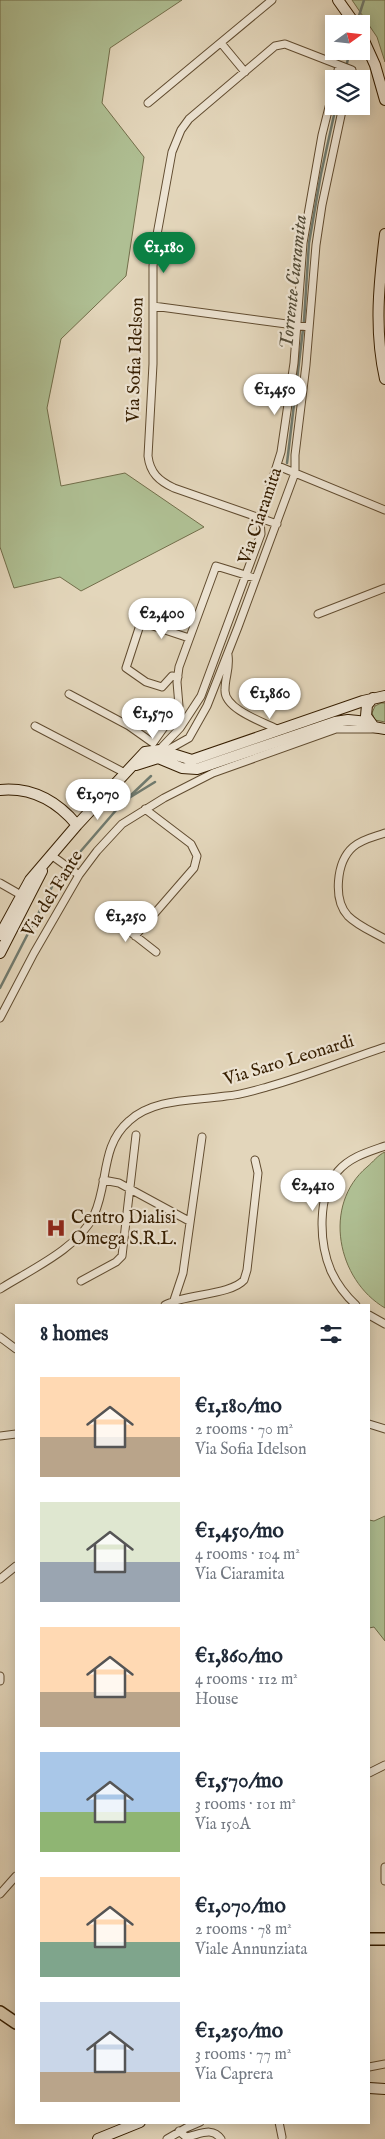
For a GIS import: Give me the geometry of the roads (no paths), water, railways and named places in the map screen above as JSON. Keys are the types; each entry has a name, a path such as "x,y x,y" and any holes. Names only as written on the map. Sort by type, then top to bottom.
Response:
{"main road":[{"path":"338,0 349,15"},
{"path":"370,54 385,100"},
{"path":"385,234 377,310 379,346 385,379"},
{"path":"0,953 52,858 77,825 145,752 159,751 192,760 380,696"},
{"path":"368,722 365,711 367,705 380,696"},
{"path":"159,751 187,769 198,769 335,722 348,720 368,722 382,729"},
{"path":"129,769 150,759 159,751"},
{"path":"4,790 23,791 47,799 62,809 77,825"},
{"path":"0,935 30,880 52,858"},
{"path":"370,1939 385,1939"},
{"path":"0,2012 15,2022"},
{"path":"370,2088 385,2089"},
{"path":"98,2139 135,2124"}],"street":[{"path":"148,103 272,0"},
{"path":"220,43 245,72"},
{"name":"Via Sofia Idelson","path":"277,524 174,488 164,483 151,469 148,456 154,364 153,266 156,240 162,201 176,141 189,119 280,44 285,44 339,66"},
{"path":"338,70 339,66 352,70"},
{"name":"Via Ciaramita","path":"159,751 188,718 201,696 261,534 260,519 278,466 294,364 303,243 328,115"},
{"name":"Via Ciaramita","path":"186,742 207,706 295,473 294,455 309,327 316,245 322,206 341,115"},
{"path":"298,297 311,297"},
{"path":"154,306 309,327"},
{"path":"278,466 385,510"},
{"path":"159,751 179,706 178,677 189,638 216,566 256,578"},
{"path":"318,614 385,588"},
{"path":"178,677 172,676 162,687 146,682 126,668 141,622 189,638"},
{"path":"228,654 230,667 224,692 229,703 279,730"},
{"path":"69,694 129,726 159,751"},
{"path":"35,726 129,769"},
{"name":"Via del Fante","path":"0,1018 77,873 122,824 189,784 213,773 336,730 382,729"},
{"path":"159,751 186,742 185,754 192,760"},
{"path":"189,784 210,765"},
{"path":"0,798 4,790"},
{"path":"135,936 194,868 197,860 196,852 191,844 146,809"},
{"path":"384,835 360,842 348,852 342,867 339,893 342,905 349,917 385,939"},
{"path":"52,858 77,873"},
{"path":"0,883 21,896"},
{"path":"110,916 156,952"},
{"name":"Via Saro Leonardi","path":"0,1289 56,1254 83,1232 97,1208 108,1154 116,1135 130,1120 145,1110 165,1104 226,1096 268,1087 385,1047"},
{"path":"82,1281 116,1262 122,1256 136,1135"},
{"path":"174,1300 183,1273 202,1137"},
{"path":"355,1304 339,1285 327,1260 323,1240 325,1201 333,1177 345,1164 359,1155 385,1146"},
{"path":"167,1304 174,1300 232,1288 244,1280 247,1270 258,1173 255,1160"},
{"path":"103,1180 119,1183 189,1221"},
{"path":"370,1316 385,1324"},
{"path":"0,1337 15,1348"},
{"path":"370,1424 385,1429"},
{"path":"0,1436 15,1434"},
{"path":"0,1579 15,1567"},
{"path":"370,1772 385,1765"},
{"path":"385,1867 385,1881"},
{"path":"0,1894 15,1877"},
{"path":"370,2066 385,2064"},
{"path":"166,2139 196,2124"},
{"path":"279,2124 282,2137"},
{"path":"179,2132 186,2137 208,2131 215,2132 221,2139"}],"waterway":[{"name":"Torrente Ciaramita","path":"359,15 364,0"},
{"name":"Torrente Ciaramita","path":"345,70 348,60"},
{"name":"Torrente Ciaramita","path":"287,463 304,321 309,243 334,115"},
{"name":"Torrente Ciaramita","path":"129,797 151,776"},
{"path":"0,988 55,881 124,801 155,782"}],"place":[{"name":"Centro Dialisi Omega S.R.L.","path":"56,1228"}]}
